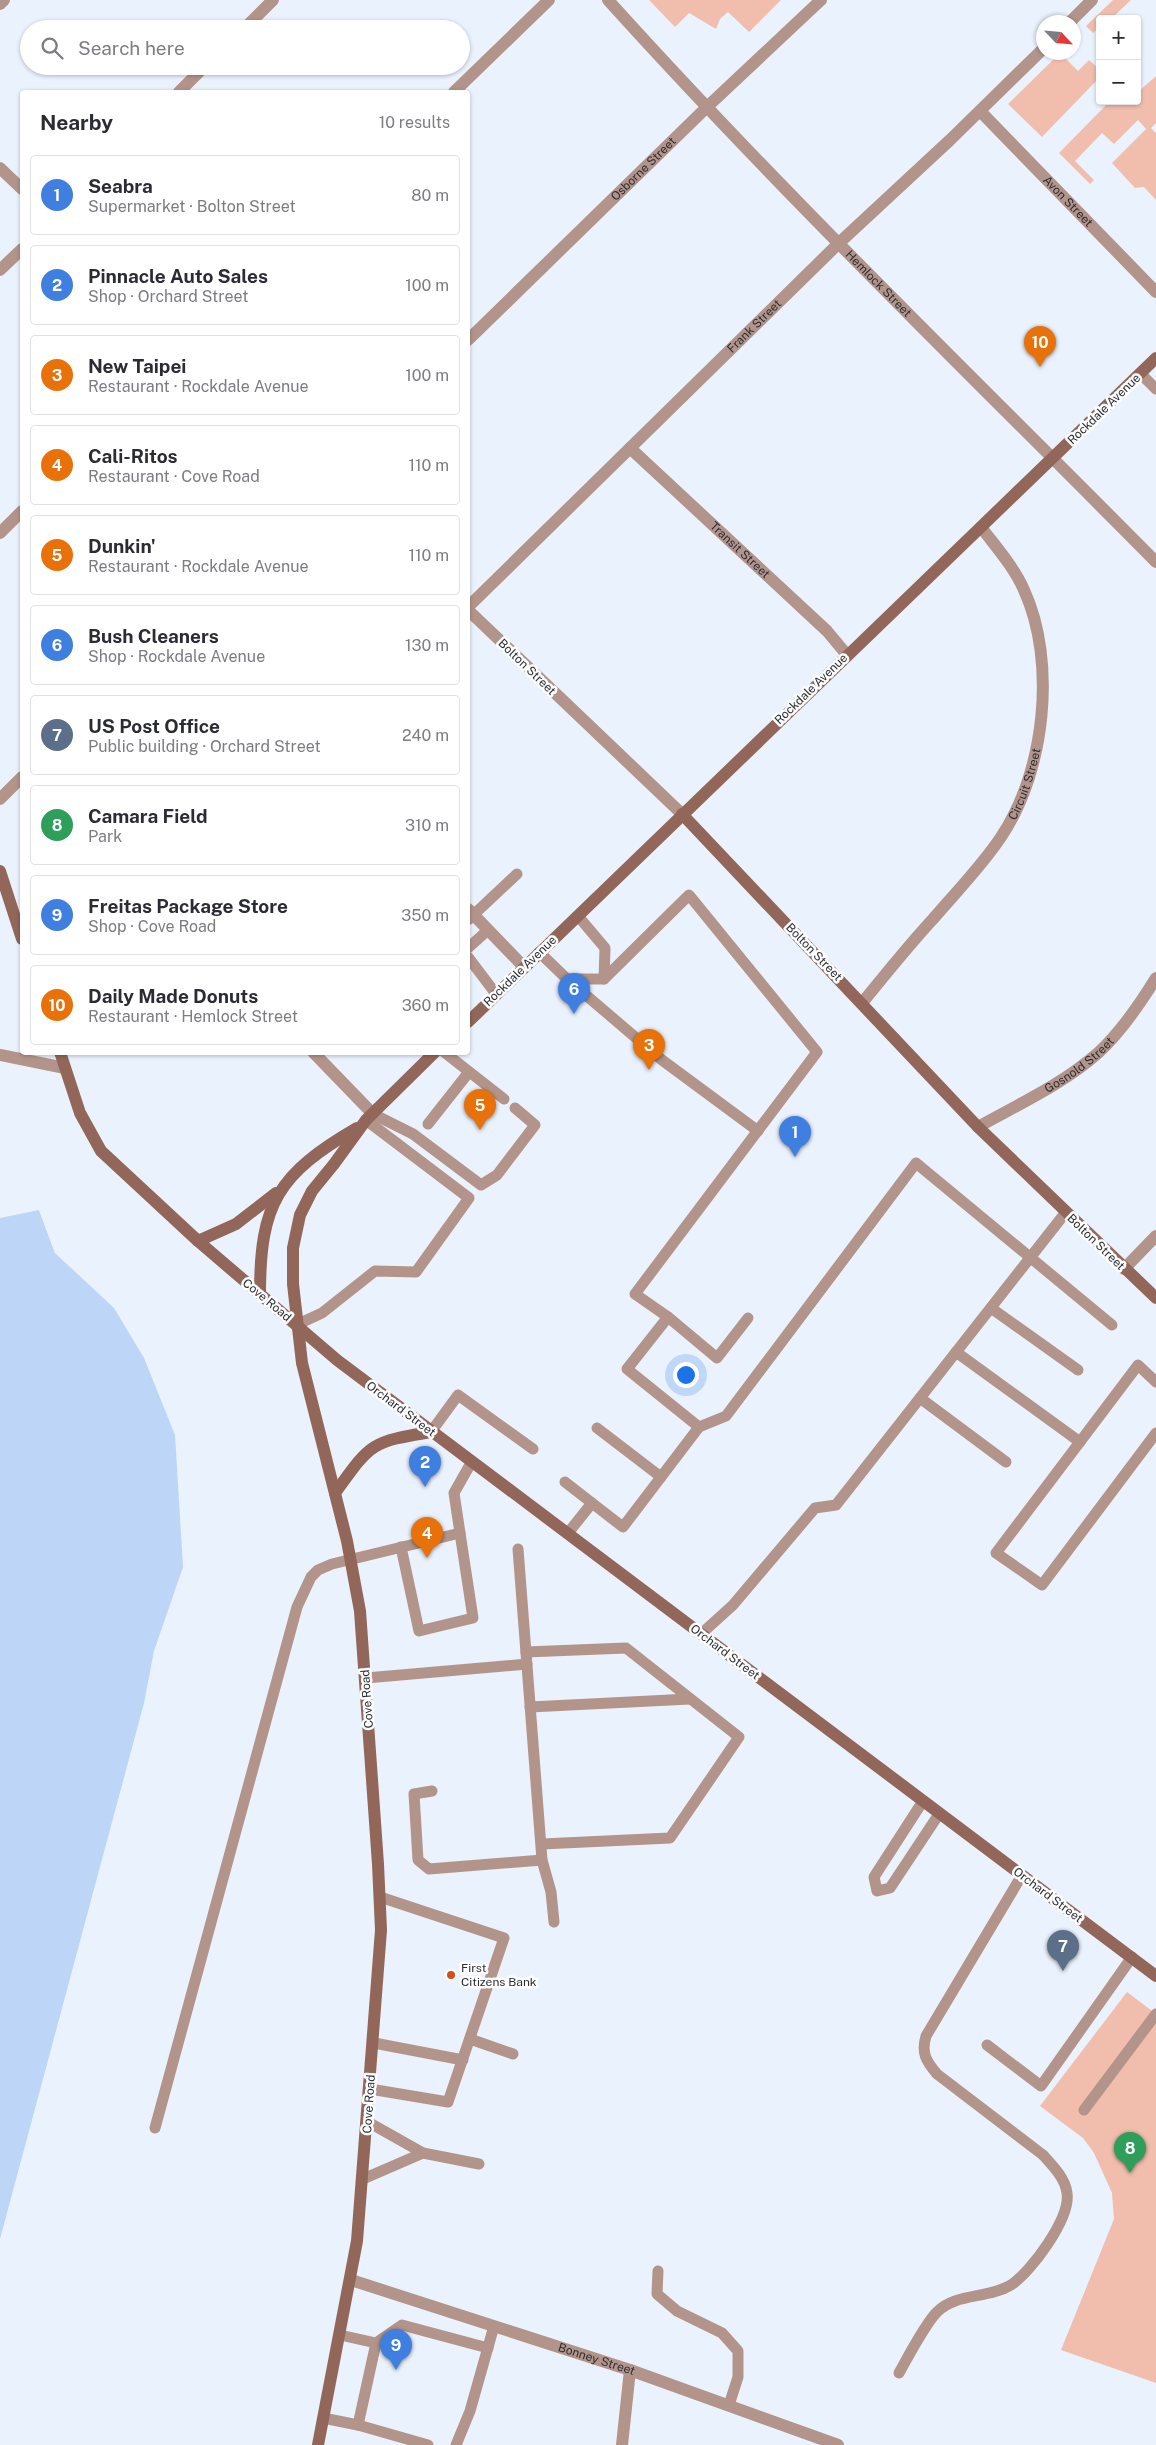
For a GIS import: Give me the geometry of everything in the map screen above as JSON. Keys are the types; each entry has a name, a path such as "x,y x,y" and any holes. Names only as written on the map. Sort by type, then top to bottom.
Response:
{"main road":[{"name":"Rockdale Avenue","path":"470,1020 1156,358"},
{"name":"Bolton Street","path":"682,814 978,1127 1156,1298"},
{"path":"0,871 20,933"},
{"name":"Cove Road","path":"61,1055 80,1113 96,1144 198,1241 296,1325 311,1403 351,1560 360,1611 366,1678 380,1897 380,1957 363,2179 351,2280 318,2445"},
{"path":"296,1325 292,1269 296,1228 312,1190 367,1120 432,1055"},
{"path":"198,1241 236,1224 284,1186 320,1150 367,1120"},
{"path":"260,1294 260,1258 266,1227 275,1198 284,1186"},
{"name":"Orchard Street","path":"296,1325 350,1371 1156,1976"},
{"path":"335,1493 362,1456 376,1444 386,1440 431,1432"}],"street":[{"path":"0,4 4,0"},
{"path":"253,20 274,0"},
{"path":"456,90 549,0"},
{"name":"Hemlock Street","path":"608,0 707,107 839,244 1156,562"},
{"name":"Osborne Street","path":"470,338 707,107 821,0"},
{"path":"1077,15 1092,0"},
{"name":"Frank Street","path":"470,607 839,244 980,112 1036,56"},
{"path":"181,90 195,75"},
{"name":"Avon Street","path":"980,112 1156,292"},
{"path":"0,168 20,187"},
{"path":"0,270 20,251"},
{"name":"Transit Street","path":"630,448 827,632 847,655"},
{"path":"0,533 20,513"},
{"name":"Circuit Street","path":"862,1003 981,865 1002,836 1021,799 1035,760 1042,720 1040,637 1023,588 981,527"},
{"name":"Bolton Street","path":"470,611 682,814"},
{"path":"0,799 20,779"},
{"path":"470,916 488,930 524,967"},
{"name":"Gosnold Street","path":"978,1127 1061,1081 1098,1053 1124,1025 1156,978"},
{"path":"0,1055 65,1068"},
{"path":"315,1055 367,1120"},
{"path":"1124,1269 1156,1236"},
{"name":"Bonney Street","path":"351,2280 630,2370 729,2405 808,2440 838,2445"},
{"path":"622,2445 630,2370"}],"lane":[{"path":"1140,374 1156,389"},
{"path":"470,914 517,874"},
{"path":"567,980 604,978 689,895 817,1052 635,1294 668,1317 717,1358 748,1318"},
{"path":"578,916 605,948 604,978"},
{"path":"470,946 488,930"},
{"path":"539,952 567,980 662,1060 758,1131"},
{"path":"470,960 496,994"},
{"path":"448,1055 504,1099"},
{"path":"428,1124 469,1072"},
{"path":"367,1120 413,1134 480,1185 497,1176 536,1125 515,1108"},
{"path":"296,1325 322,1313 375,1271 416,1272 469,1198 367,1120"},
{"path":"564,1482 623,1527 699,1427 726,1416 916,1163 1112,1325"},
{"path":"701,1634 733,1605 815,1508 836,1505 1066,1212"},
{"path":"991,1308 1078,1370"},
{"path":"668,1317 627,1369 699,1427"},
{"path":"956,1352 1080,1442"},
{"path":"1156,1382 1138,1365 996,1552 1042,1585 1156,1433"},
{"path":"431,1432 458,1395 533,1449"},
{"path":"920,1398 1006,1462"},
{"path":"597,1428 661,1477"},
{"path":"401,1547 419,1631 472,1618 454,1493 471,1462"},
{"path":"568,1533 592,1503"},
{"path":"155,2128 297,1607 308,1582 318,1570 401,1547 460,1534"},
{"path":"518,1549 542,1860 550,1892 554,1922"},
{"path":"526,1652 626,1648 739,1737 670,1838 542,1844"},
{"path":"366,1678 527,1664"},
{"path":"530,1708 690,1698"},
{"path":"432,1791 414,1794 418,1860 430,1869 542,1860"},
{"path":"923,1801 874,1877 877,1891 890,1888 939,1814"},
{"path":"898,2373 937,2312 959,2299 993,2293 1011,2285 1031,2267 1065,2213 1068,2195 1065,2185 1043,2155 937,2074 928,2062 923,2050 926,2036 1022,1875"},
{"path":"370,2088 448,2102 504,1938 380,1897"},
{"path":"987,2045 1041,2086 1132,1957"},
{"path":"1084,2110 1156,2014"},
{"path":"470,2039 513,2054"},
{"path":"374,2043 463,2060"},
{"path":"368,2122 423,2153 480,2164"},
{"path":"363,2179 423,2153"},
{"path":"658,2271 657,2294 677,2311 722,2333 738,2351 738,2377 729,2405"},
{"path":"358,2425 376,2343 402,2325 488,2348"},
{"path":"456,2445 470,2411 494,2326"},
{"path":"340,2335 376,2343"},
{"path":"323,2418 358,2425 428,2445"},
{"path":"384,2445 387,2433"}],"shaded area":[{"path":"649,0 781,0 749,32 728,12 720,19 716,29 689,13 675,27"},
{"path":"1113,0 1131,0 1115,15 1097,15"},
{"path":"1096,16 1096,30 1093,33 1086,26"},
{"path":"1053,60 1067,60 1078,71 1089,60 1096,66 1096,81 1042,137 1008,104"},
{"path":"1156,76 1156,123 1151,128 1156,133 1156,200 1144,187 1135,188 1112,163 1146,129 1138,120 1114,144 1102,133 1075,161 1094,180 1090,184 1059,153 1106,105 1141,105 1141,89"},
{"path":"1127,1992 1156,2014 1156,2383 1061,2350 1114,2219 1112,2193 1094,2153 1083,2138 1040,2106"}],"water":[{"path":"0,1203 6,1207 39,1210 55,1253 114,1308 144,1358 175,1435 183,1567 154,1651 144,1703 0,2239"}],"pier":[{"path":"0,1201 7,1205 41,1208 58,1252 108,1297 122,1317 106,1298 55,1253 39,1210 0,1218"}],"place":[{"name":"Daily Made Donuts","path":"1040,367"},
{"name":"Bush Cleaners","path":"574,1014"},
{"name":"New Taipei","path":"649,1070"},
{"name":"Dunkin'","path":"480,1130"},
{"name":"Seabra","path":"795,1157"},
{"name":"Pinnacle Auto Sales","path":"425,1487"},
{"name":"Cali-Ritos","path":"427,1558"},
{"name":"US Post Office","path":"1063,1971"},
{"name":"First Citizens Bank","path":"451,1975"},
{"name":"Camara Field","path":"1130,2173"},
{"name":"Freitas Package Store","path":"396,2370"}]}
